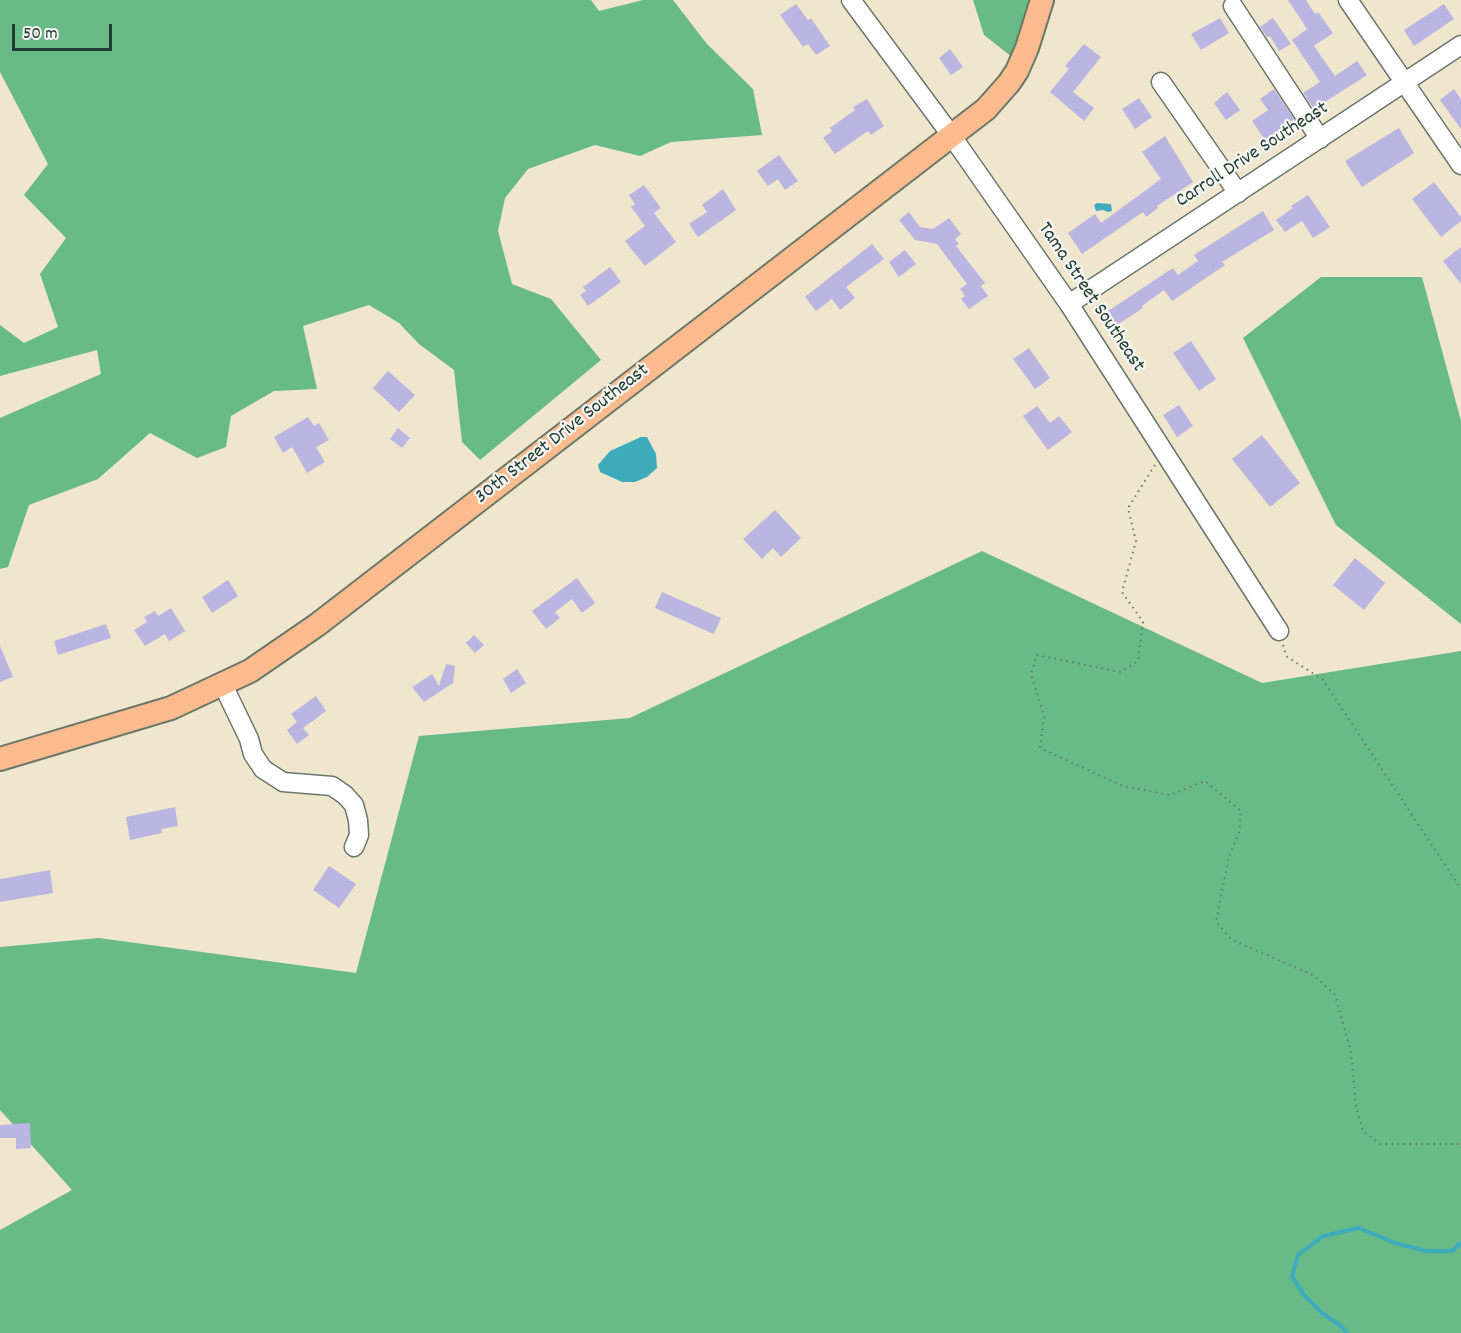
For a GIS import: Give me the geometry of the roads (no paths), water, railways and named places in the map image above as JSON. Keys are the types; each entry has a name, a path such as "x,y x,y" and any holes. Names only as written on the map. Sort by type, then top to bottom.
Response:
{"main road":[{"name":"30th Street Drive Southeast","path":"0,759 171,708 249,671 317,625 986,109 1010,83 1027,48 1042,0"}],"street":[{"name":"Tama Street Southeast","path":"851,0 951,135 1069,304 1280,631"},
{"path":"1348,0 1461,165"},
{"path":"1233,6 1320,139"},
{"name":"Carroll Drive Southeast","path":"1069,304 1461,45"},
{"path":"1161,82 1238,193"},
{"path":"223,685 249,739 253,754 263,769 283,782 332,786 354,805 359,835 354,848"}],"water":[{"path":"1097,203 1111,204 1112,211 1096,211 1094,205"},
{"path":"641,437 647,437 656,454 657,468 647,477 635,482 622,482 600,472 598,465 610,451"}],"waterway":[{"path":"1347,1333 1305,1296 1292,1277 1298,1255 1323,1236 1359,1228 1395,1243 1426,1251 1452,1251 1461,1243"}]}
